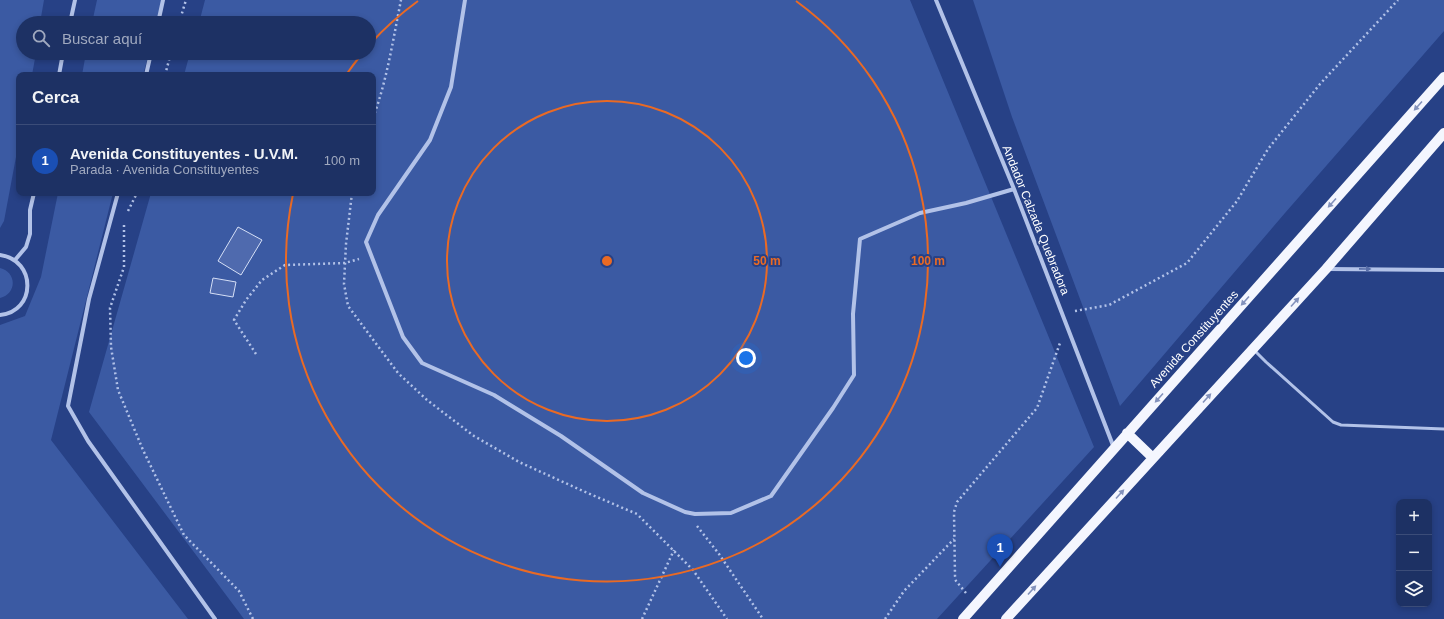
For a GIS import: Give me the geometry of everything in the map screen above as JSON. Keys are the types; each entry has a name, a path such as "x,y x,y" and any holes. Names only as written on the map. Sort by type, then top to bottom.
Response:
{"main road":[{"name":"Avenida Constituyentes","path":"963,619 1444,77"},
{"path":"1006,619 1326,269 1444,133"},
{"path":"1127,433 1153,458"}],"street":[{"path":"72,16 75,0"},
{"path":"160,16 163,0"},
{"path":"464,0 451,87 430,140 378,215 366,242 403,337 422,364 494,395 561,436 643,493 685,512 695,514 731,513 771,496 833,408 854,375 852,314 860,240 920,213 966,203 1014,189"},
{"name":"Andador Calzada Quebradora","path":"936,0 1014,189 1114,448"},
{"path":"60,72 62,60"},
{"path":"147,72 149,60"},
{"path":"15,260 26,247 30,234 30,210 33,196"},
{"path":"117,196 89,299 68,406 88,441 215,619"},
{"path":"0,255 15,260 22,267 27,276 28,286 26,296 20,304 13,311 0,315"},
{"path":"1326,269 1444,270"}],"lane":[{"path":"1253,349 1334,422 1341,425 1444,429"}],"path":[{"path":"181,16 186,0"},
{"path":"376,110 391,56 401,0"},
{"path":"1063,315 1074,311 1109,305 1187,263 1237,201 1268,150 1310,96 1398,0"},
{"path":"166,72 168,60"},
{"path":"127,213 136,196"},
{"path":"352,196 344,284 348,306 398,373 428,400 474,436 519,462 637,514 693,570 726,619"},
{"path":"124,220 124,267 110,308 111,347 118,390 143,450 184,535 239,591 253,619"},
{"path":"256,354 234,320 246,300 262,280 285,265 345,263 371,256"},
{"path":"966,593 956,581 954,512 957,502 1037,408 1066,324"},
{"path":"685,512 719,554 763,619"},
{"path":"885,619 904,591 954,539"},
{"path":"642,619 674,550"}],"shaded area":[{"path":"0,0 44,0 41,16 16,16 16,60 35,60 33,72 16,72 16,157 4,221 0,228"},
{"path":"97,0 162,0 158,16 94,16"},
{"path":"205,0 910,0 1094,447 937,619 244,619 89,412 150,196 376,196 376,72 185,72 188,60 376,60 376,16 201,16"},
{"path":"973,0 1444,0 1444,31 1285,213 1120,406 1012,117"},
{"path":"85,60 147,60 144,72 83,72"},
{"path":"57,196 112,196 51,440 188,619 0,619 0,325 25,316 41,277"},
{"path":"0,268 6,270 10,274 13,283 10,292 6,296 0,298"}],"building":[{"path":"238,227 262,240 241,275 218,261"},
{"path":"213,278 236,282 233,297 210,293"}],"place":[{"name":"Avenida Constituyentes - U.V.M.","path":"1000,567"}]}
